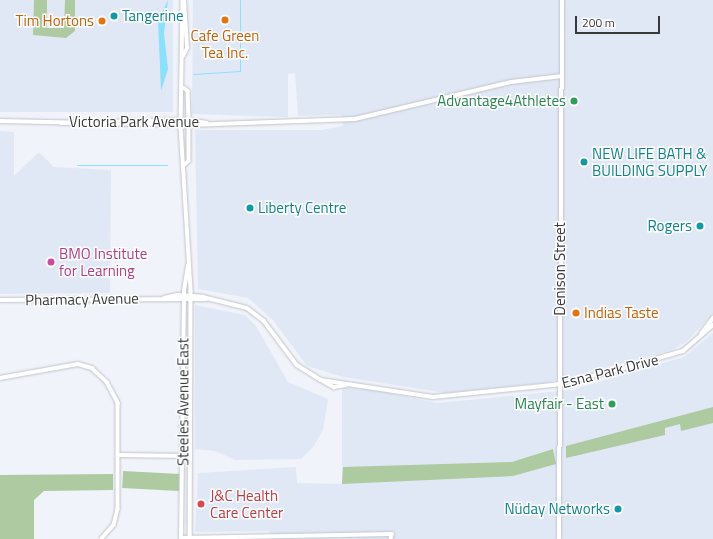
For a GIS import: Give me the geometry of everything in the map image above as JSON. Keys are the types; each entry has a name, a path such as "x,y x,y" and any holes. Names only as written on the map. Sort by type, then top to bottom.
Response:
{"street":[{"name":"Steeles Avenue East","path":"183,0 180,48 183,56 184,88 181,126 185,165 188,266 191,296 190,539"},
{"name":"Steeles Avenue East","path":"183,0 187,48 183,56"},
{"name":"Denison Street","path":"559,539 562,0"},
{"name":"Victoria Park Avenue","path":"0,121 181,126 208,123 355,119 511,82 562,76"},
{"name":"Steeles Avenue East","path":"184,88 188,91 189,125 189,161 185,165"},
{"name":"Victoria Park Avenue","path":"61,123 188,120 208,123"},
{"name":"Steeles Avenue East","path":"182,539 184,296 188,266"},
{"name":"Esna Park Drive","path":"191,296 232,302 253,312 297,365 323,381 441,397 560,384 679,353 713,325"},
{"name":"Pharmacy Avenue","path":"0,300 164,298 191,296"},
{"name":"Pharmacy Avenue","path":"164,298 184,300"},
{"name":"Esna Park Drive","path":"184,300 191,301 206,299"},
{"name":"Esna Park Drive","path":"701,334 713,318"},
{"path":"0,378 37,374 72,364 86,366 101,374 118,400 117,513 110,532 102,539"},
{"path":"118,455 190,456"},
{"path":"182,539 392,534 391,539"}],"shaded area":[{"path":"0,0 173,0 173,112 0,112"},
{"path":"193,0 713,0 713,314 686,342 672,350 545,383 446,393 343,377 307,366 273,320 248,298 198,289 195,130 322,130 343,126 342,115 298,116 295,73 288,74 288,117 192,114"},
{"path":"0,131 14,132 14,176 39,152 54,167 111,170 110,293 0,294"},
{"path":"195,305 245,315 256,326 288,382 328,399 323,429 314,446 301,459 235,460 215,451 195,449"},
{"path":"713,333 713,539 271,539 269,531 195,532 198,473 296,467 297,483 342,484 342,388 371,389 437,403 571,390 684,357"}],"green space":[{"path":"34,0 47,0 47,28 64,28 65,0 75,0 75,31 66,38 33,35"},
{"path":"713,407 713,423 681,431 680,424 665,428 665,435 566,458 566,446"},
{"path":"553,449 556,464 513,476 342,484 343,467 512,462"},
{"path":"123,471 180,474 179,491 122,488"},
{"path":"113,474 113,490 44,491 34,500 34,539 0,539 0,475"}],"water":[{"path":"168,0 164,33 168,69 161,91 158,21"}],"waterway":[{"path":"193,74 240,71 240,0"},
{"path":"77,165 167,165"}],"place":[{"name":"Tangerine","path":"114,16"},
{"name":"Cafe Green Tea Inc.","path":"225,20"},
{"name":"Tim Hortons","path":"102,21"},
{"name":"Advantage4Athletes","path":"574,101"},
{"name":"NEW LIFE BATH & BUILDING SUPPLY","path":"584,162"},
{"name":"Liberty Centre","path":"250,208"},
{"name":"Rogers","path":"700,226"},
{"name":"BMO Institute for Learning","path":"51,262"},
{"name":"Indias Taste","path":"576,313"},
{"name":"Mayfair - East","path":"612,404"},
{"name":"J&C Health Care Center","path":"201,504"},
{"name":"Nüday Networks","path":"618,509"}]}
